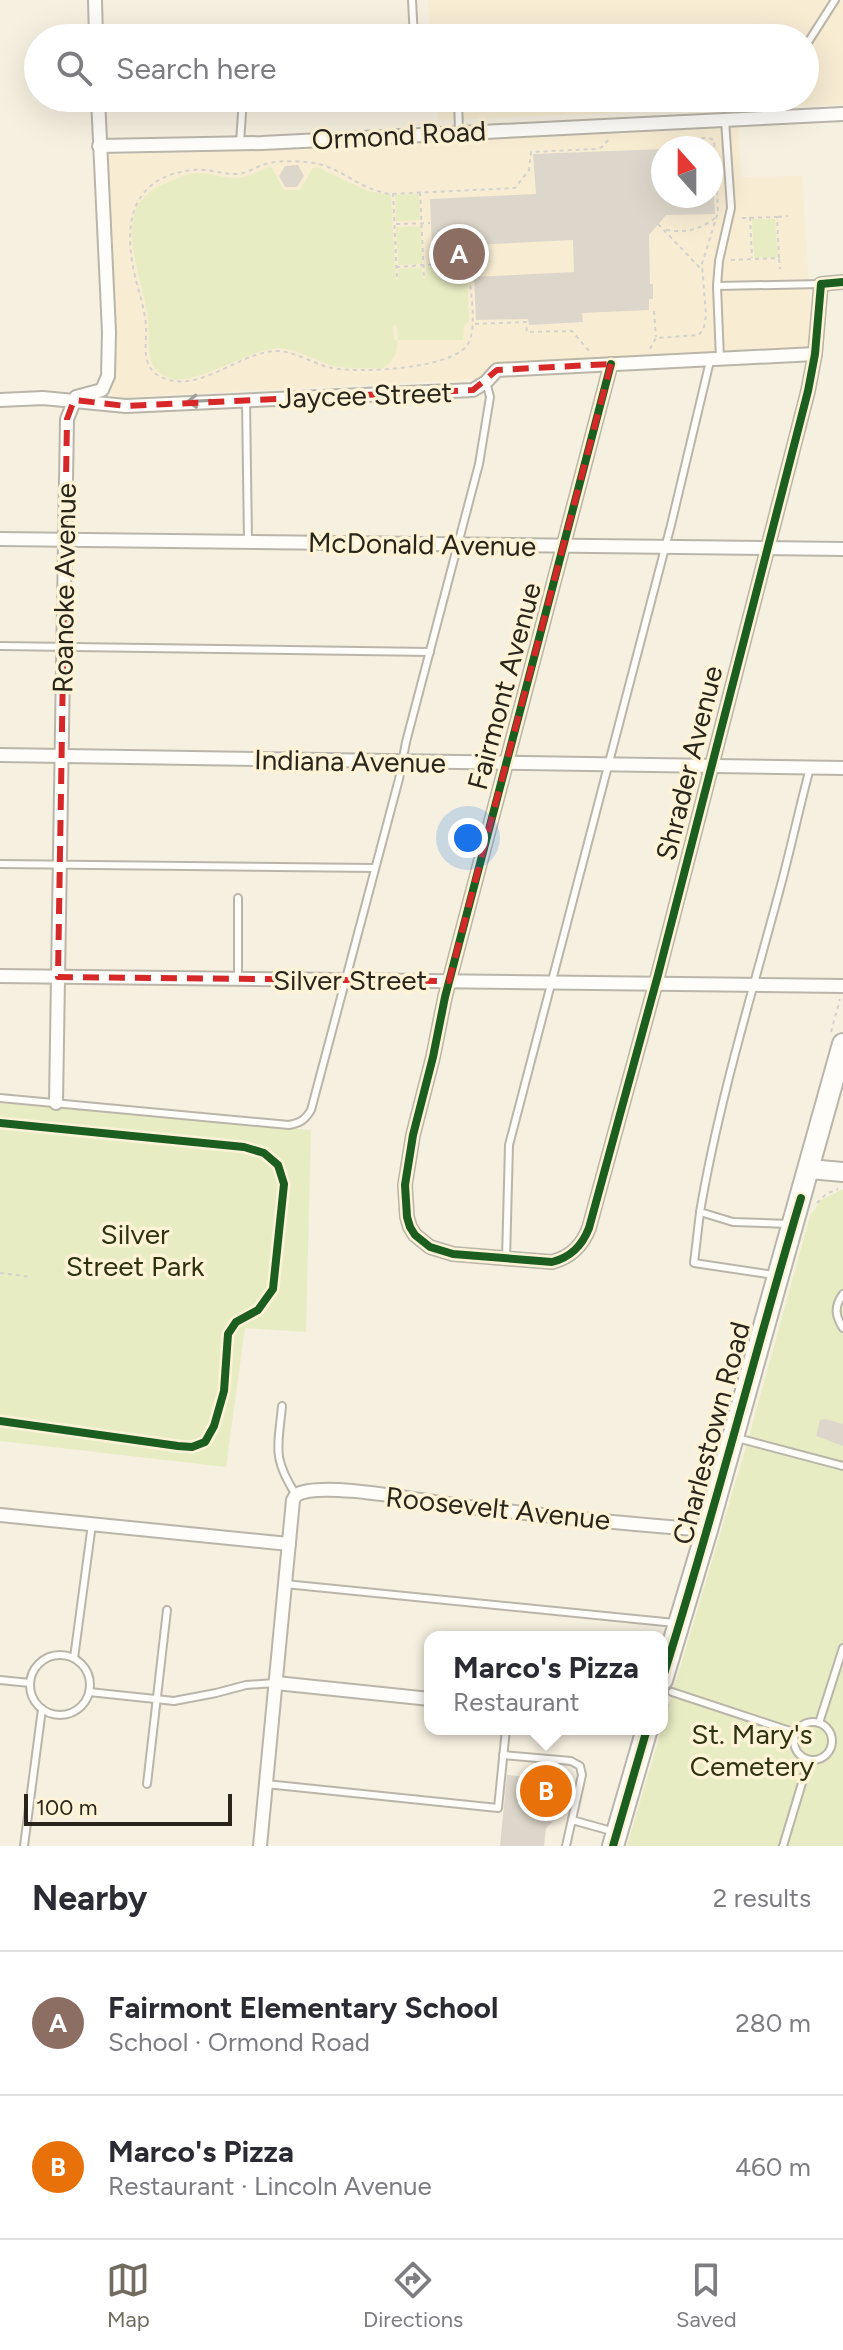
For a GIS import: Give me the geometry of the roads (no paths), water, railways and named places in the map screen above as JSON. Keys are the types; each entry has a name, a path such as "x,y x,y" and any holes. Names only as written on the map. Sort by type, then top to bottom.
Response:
{"main road":[{"name":"Charlestown Road","path":"668,1681 680,1623 843,1044"},
{"path":"809,1169 843,1172"},
{"path":"615,1839 645,1735"}],"street":[{"path":"95,0 96,24"},
{"path":"74,400 102,390 108,376 109,332 98,112"},
{"name":"Ormond Road","path":"99,146 240,143 843,114"},
{"path":"821,284 843,282"},
{"name":"Shrader Avenue","path":"506,1259 552,1262 562,1259 579,1247 589,1228 655,984 815,354 821,284"},
{"name":"Jaycee Street","path":"0,400 74,400 126,406 473,390 497,370 815,354"},
{"name":"Fairmont Avenue","path":"506,1259 453,1254 430,1247 410,1227 405,1185 413,1135 449,981 611,364"},
{"name":"Roanoke Avenue","path":"56,1103 67,419 74,400"},
{"name":"McDonald Avenue","path":"0,539 843,549"},
{"name":"Indiana Avenue","path":"0,755 843,768"},
{"name":"Silver Street","path":"0,976 843,986"},
{"name":"Roosevelt Avenue","path":"294,1498 316,1489 707,1530"},
{"path":"260,1846 294,1498"},
{"path":"0,1515 289,1544"},
{"path":"276,1683 424,1698"}],"lane":[{"path":"412,0 413,24"},
{"path":"819,24 833,1"},
{"path":"240,143 242,112"},
{"path":"458,112 459,132"},
{"path":"506,1259 509,1145 715,359 719,261 729,218 725,120"},
{"path":"717,286 821,284"},
{"path":"0,1098 289,1125 301,1123 311,1110 486,432 490,397 486,382"},
{"path":"246,399 248,541"},
{"path":"0,646 430,652"},
{"path":"778,1275 694,1263 706,1176 810,768"},
{"path":"0,864 374,868"},
{"path":"238,898 238,979"},
{"path":"700,1212 733,1222 793,1224"},
{"path":"843,1294 836,1311 843,1328"},
{"path":"282,1406 278,1458 294,1498"},
{"path":"734,1436 843,1466"},
{"path":"74,1658 92,1524"},
{"path":"285,1584 680,1623"},
{"path":"147,1784 167,1610"},
{"path":"819,1723 843,1648"},
{"path":"54,1655 74,1658 87,1672 89,1692 86,1701 70,1713 51,1714 42,1709 30,1693 32,1673 45,1659 54,1655"},
{"path":"0,1680 30,1683"},
{"path":"89,1692 174,1701 246,1685 276,1683"},
{"path":"668,1686 796,1733"},
{"path":"24,1846 42,1709"},
{"path":"808,1723 819,1723 832,1736 831,1749 822,1758 809,1760 796,1750 796,1733 808,1723"},
{"path":"266,1784 498,1808 505,1735"},
{"path":"503,1755 571,1761 580,1766 582,1775 566,1846"},
{"path":"783,1846 809,1760"},
{"path":"572,1820 615,1839"}],"place":[{"name":"Fairmont Elementary School","path":"459,254"},
{"name":"Marco's Pizza","path":"546,1791"}],"park label":[{"name":"Silver Street Park","path":"135,1250"},
{"name":"St. Mary's Cemetery","path":"752,1750"}]}
